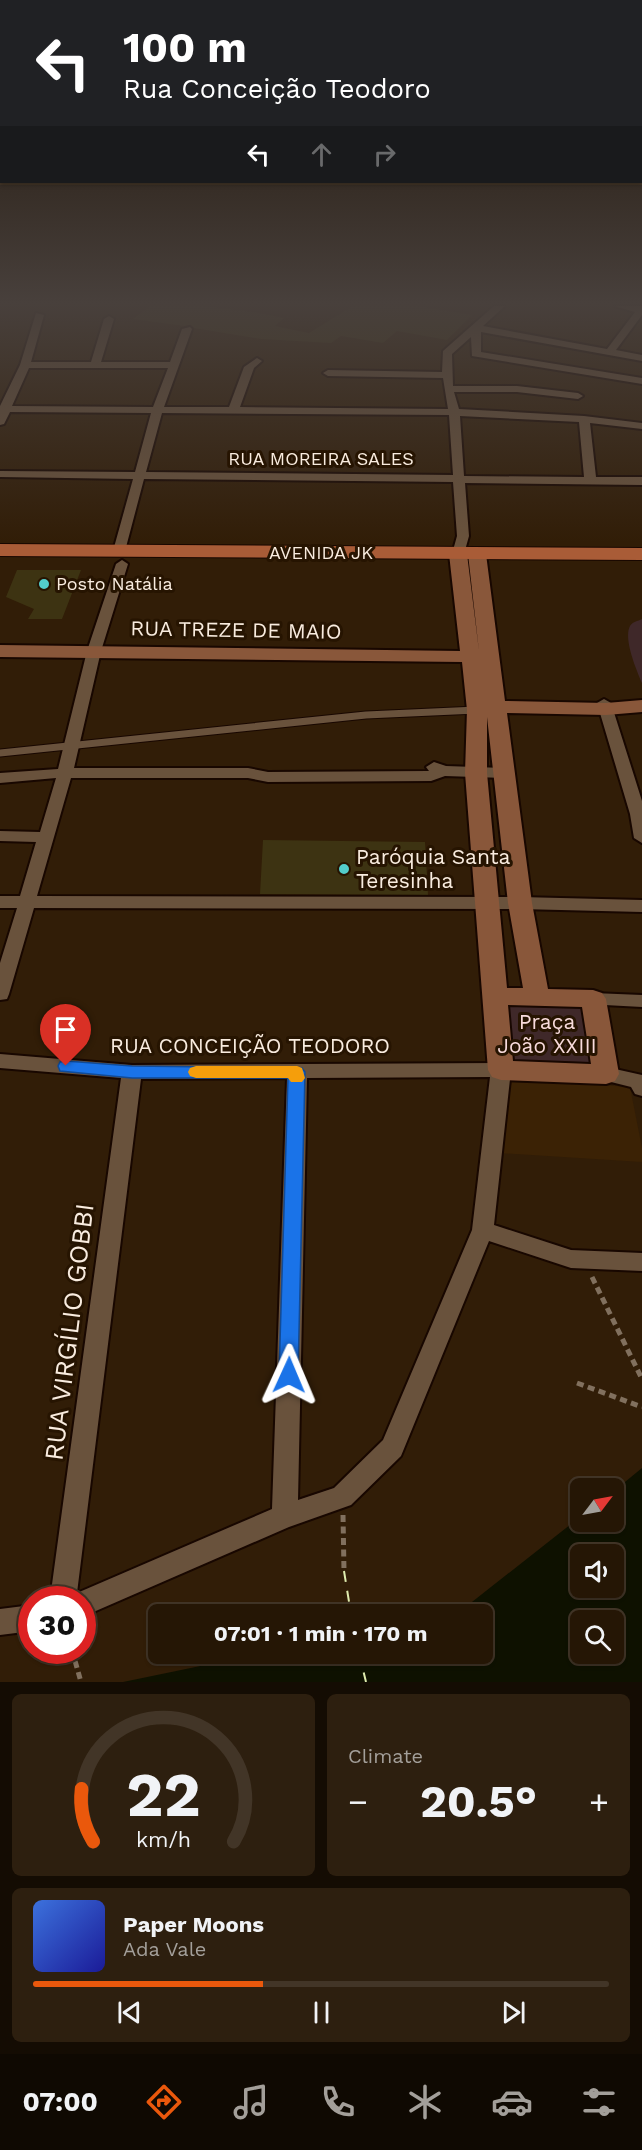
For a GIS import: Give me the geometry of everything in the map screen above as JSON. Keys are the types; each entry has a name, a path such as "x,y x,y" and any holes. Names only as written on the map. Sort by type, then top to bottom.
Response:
{"main road":[{"name":"AVENIDA JK","path":"0,550 120,558"},
{"name":"AVENIDA JK","path":"0,564 120,558 642,554"},
{"name":"AVENIDA JK","path":"467,555 642,567"}],"street":[{"path":"0,422 2,409 15,384"},
{"path":"0,994 29,902 45,837 65,773 94,651 120,558 138,477 157,411 167,384"},
{"path":"233,411 243,384"},
{"path":"448,384 454,412 467,555 480,657 504,773 520,903 537,998"},
{"path":"448,389 517,389 578,396"},
{"path":"2,409 454,412 584,419 642,426"},
{"path":"584,419 590,480"},
{"name":"RUA MOREIRA SALES","path":"0,474 642,481"},
{"name":"RUA TREZE DE MAIO","path":"0,651 480,657"},
{"path":"488,703 636,706"},
{"path":"96,1598 285,1516 342,1497 392,1448 483,1230 501,1070 476,773 488,703"},
{"path":"605,706 640,814 642,838"},
{"path":"0,778 65,773 248,773 268,777 431,776 443,771 504,773"},
{"path":"0,836 45,837"},
{"path":"0,902 520,903 642,906"},
{"path":"495,996 642,1001"},
{"path":"593,999 606,1074"},
{"name":"RUA CONCEIÇÃO TEODORO","path":"0,1061 132,1072 501,1070"},
{"path":"501,1070 606,1074 639,1081 642,1089"},
{"name":"RUA VIRGÍLIO GOBBI","path":"65,1586 132,1072"},
{"path":"285,1516 297,1072"},
{"path":"483,1230 571,1259 642,1262"},
{"path":"0,1622 18,1620"}],"lane":[{"path":"0,753 488,703"}],"path":[{"path":"584,1260 642,1379"},
{"path":"577,1383 642,1407"},
{"path":"342,1497 344,1571"},
{"path":"76,1664 81,1682"}],"shaded area":[{"path":"504,1079 630,1087 642,1148 642,1162 499,1153"},
{"path":"642,1468 642,1682 123,1682 210,1664 493,1664 493,1604 469,1604 570,1525 570,1532 624,1532 624,1483"}],"green space":[{"path":"642,619 642,683 632,655 628,632 631,625"},
{"name":"Praça João XXIII","path":"502,1003 584,1005 592,1064 506,1062"}],"building":[{"name":"Posto Natália","path":"17,570 81,570 62,619 28,619 34,609 6,597"},
{"name":"Paróquia Santa Teresinha","path":"263,840 425,842 428,895 260,894"}],"ferry route":[{"path":"344,1571 349,1604"},
{"path":"362,1664 366,1682"}],"slow traffic":[{"path":"196,1072 297,1072 297,1078"}],"place":[{"name":"Posto Natália","path":"44,584"},
{"name":"Paróquia Santa Teresinha","path":"344,869"}],"route":[{"path":"66,1066 132,1072 297,1072 289,1375"}]}
